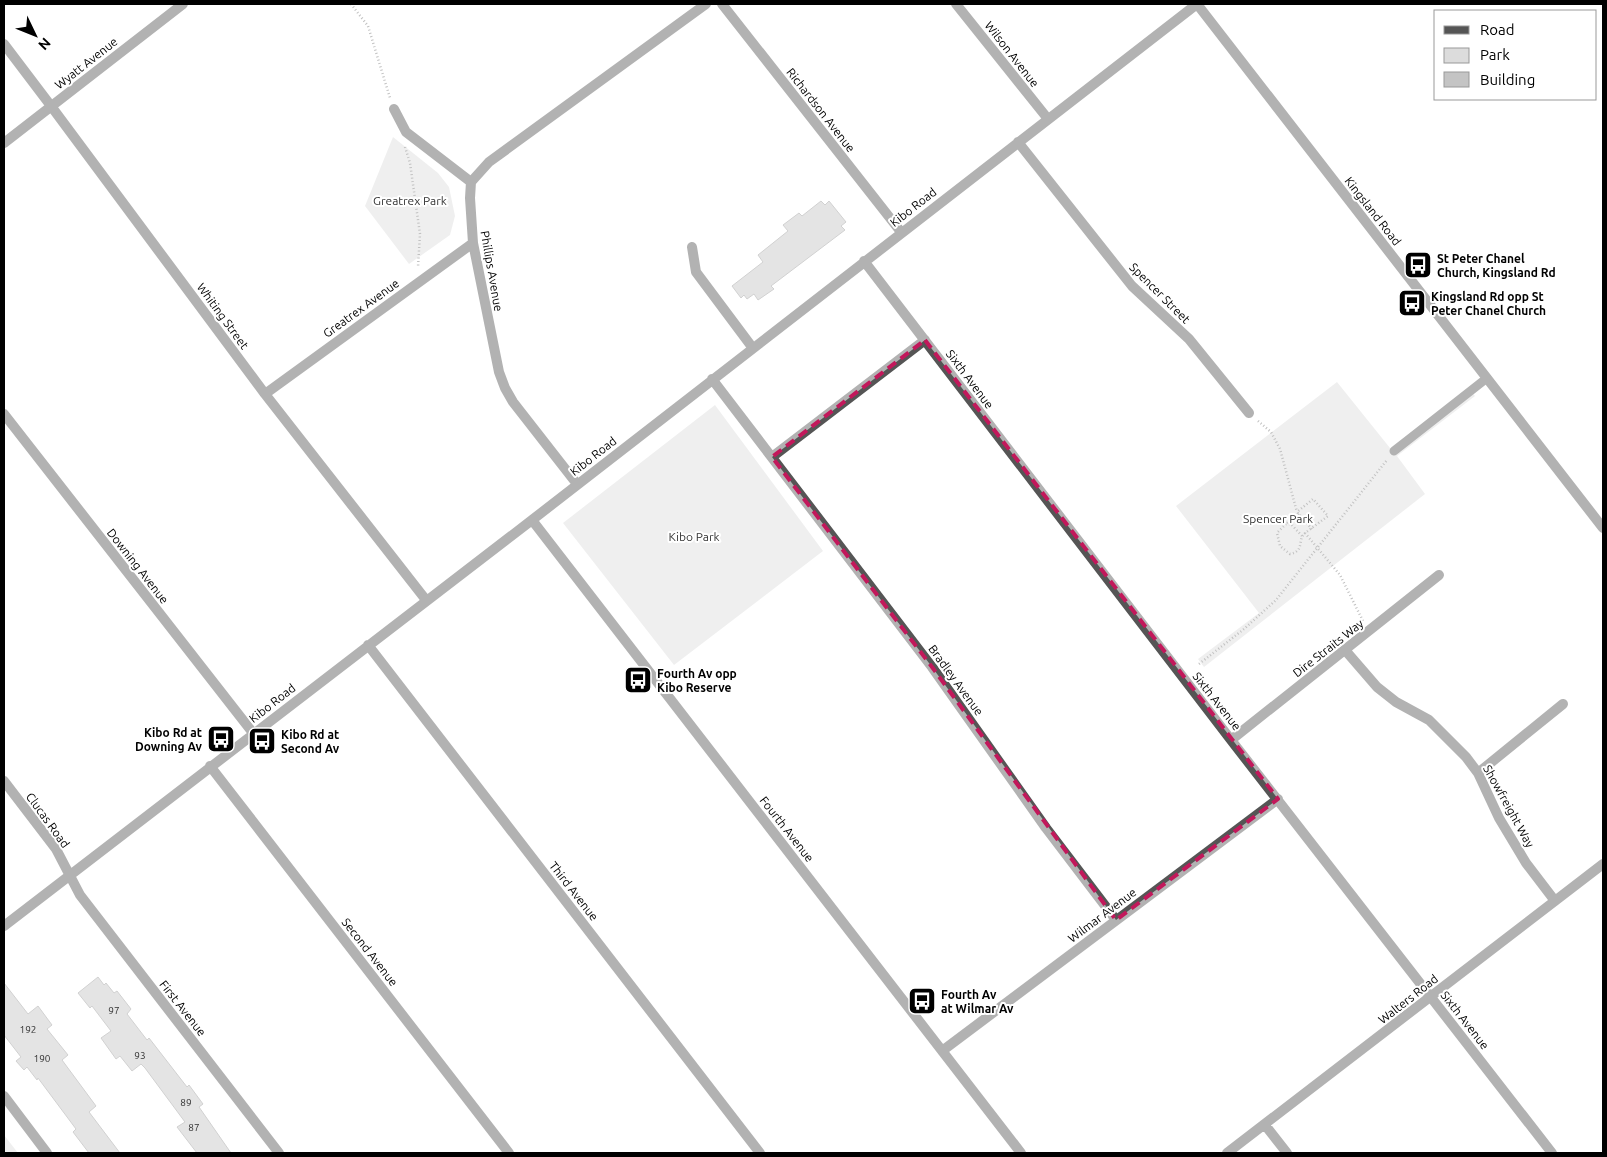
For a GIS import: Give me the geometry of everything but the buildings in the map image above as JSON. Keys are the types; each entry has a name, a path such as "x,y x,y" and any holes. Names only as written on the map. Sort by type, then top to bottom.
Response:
{"street":[{"name":"Wyatt Avenue","path":"4,143 183,4"},
{"path":"394,109 406,132 471,182 489,162 706,4"},
{"name":"Richardson Avenue","path":"722,4 900,232"},
{"name":"Wilson Avenue","path":"956,4 1048,119"},
{"name":"Kibo Road","path":"4,926 532,520 900,232 1197,4"},
{"name":"Kingsland Road","path":"1197,4 1603,528"},
{"name":"Whiting Street","path":"4,44 52,106 264,394 426,600"},
{"name":"Spencer Street","path":"1018,142 1132,286 1189,339 1249,413"},
{"name":"Phillips Avenue","path":"471,182 470,198 473,242 499,372 513,402 577,484"},
{"name":"Greatrex Avenue","path":"264,394 473,242"},
{"path":"692,247 696,272 752,347"},
{"name":"Sixth Avenue","path":"864,261 1231,740 1552,1153"},
{"path":"772,457 924,340"},
{"name":"Bradley Avenue","path":"712,379 932,667 1057,844 1116,920"},
{"name":"Downing Avenue","path":"4,414 253,734"},
{"name":"Fourth Avenue","path":"532,520 1021,1153"},
{"name":"Dire Straits Way","path":"1231,740 1439,575"},
{"name":"Third Avenue","path":"368,645 760,1153"},
{"name":"Showfreight Way","path":"1345,650 1377,687 1396,702 1430,720 1461,752 1478,773 1499,818 1526,863 1555,901"},
{"path":"1478,773 1563,704"},
{"name":"Second Avenue","path":"210,766 509,1153"},
{"name":"Clucas Road","path":"4,781 56,849 70,875"},
{"name":"Wilmar Avenue","path":"942,1051 1278,799"},
{"path":"1600,867 1603,879"},
{"name":"Walters Road","path":"1227,1153 1600,867"},
{"name":"First Avenue","path":"70,875 80,895 279,1153"},
{"path":"4,1096 48,1153"},
{"path":"1265,1124 1287,1153"}],"lane":[{"path":"1394,451 1487,378"}],"path":[{"path":"1249,413 1271,432 1280,448 1298,513 1312,529"},
{"path":"1199,664 1263,613 1276,600 1394,451"},
{"path":"1313,498 1328,516 1304,534 1300,548 1296,553 1290,554 1280,546 1277,533 1286,524 1313,498"},
{"path":"1286,524 1291,524 1304,534 1340,575 1369,631"}],"highlighted area":[{"path":"925,340 1278,799 1116,920 932,667 772,457"}],"green space":[{"name":"Greatrex Park","path":"393,137 438,173 449,187 455,216 450,235 409,264 365,206"},
{"name":"Spencer Park","path":"1337,382 1390,448 1469,389 1475,396 1397,456 1425,494 1204,667 1198,659 1259,613 1176,506"},
{"name":"Kibo Park","path":"715,405 823,551 674,665 563,523"},
{"path":"4,1135 18,1153 4,1153"}],"place":[{"name":"St Peter Chanel Church, Kingsland Rd","path":"1418,265"},
{"name":"Kingsland Rd opp St Peter Chanel Church","path":"1412,303"},
{"name":"Fourth Av opp Kibo Reserve","path":"638,680"},
{"name":"Kibo Rd at Downing Av","path":"221,739"},
{"name":"Kibo Rd at Second Av","path":"262,741"},
{"name":"Fourth Av at Wilmar Av","path":"922,1001"}]}
